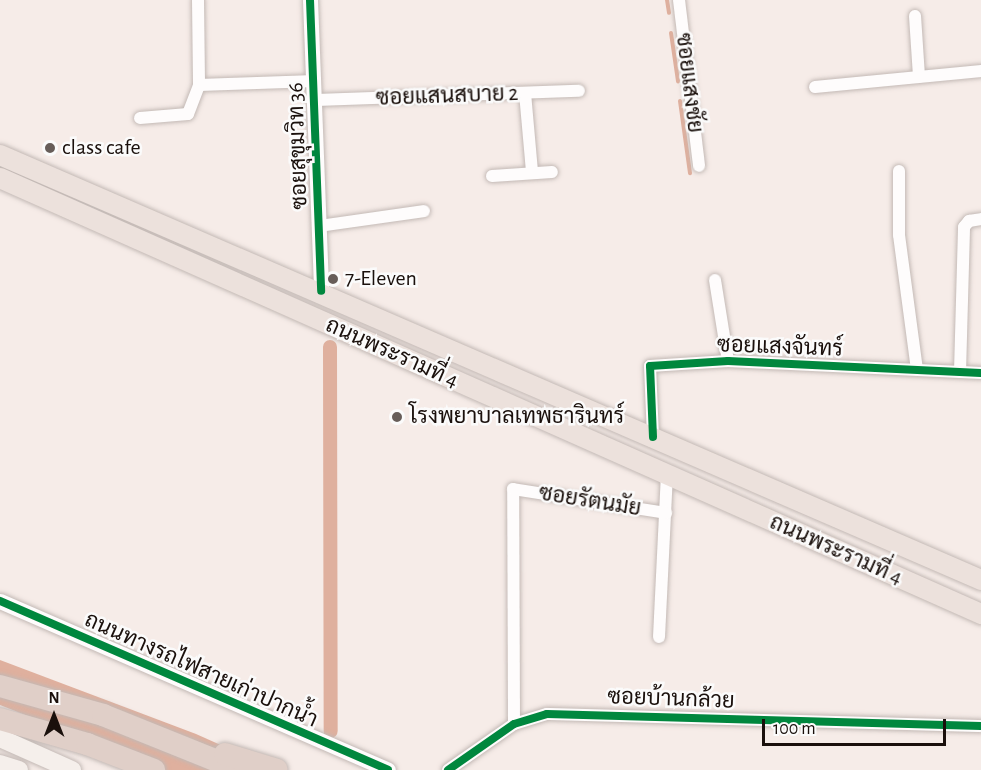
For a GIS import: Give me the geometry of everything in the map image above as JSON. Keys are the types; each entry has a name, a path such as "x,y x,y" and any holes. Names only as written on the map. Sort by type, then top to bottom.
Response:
{"highway":[{"path":"0,686 103,715 240,770"},
{"path":"0,719 87,744 154,770"},
{"path":"182,745 278,770"}],"main road":[{"name":"ถนนพระรามที่ 4","path":"0,155 321,291 981,580"},
{"name":"ถนนพระรามที่ 4","path":"0,178 981,614"},
{"path":"653,437 667,475"},
{"path":"0,738 72,770"},
{"path":"0,764 19,770"}],"street":[{"path":"140,118 188,114 198,84 198,0"},
{"name":"ซอยสุขุมวิท 36","path":"310,0 315,81 321,291"},
{"name":"ซอยแสงชัย","path":"678,0 699,166"},
{"path":"915,16 919,77"},
{"path":"815,87 981,71"},
{"path":"198,84 315,81"},
{"name":"ซอยแสนสบาย 2","path":"315,100 579,91"},
{"path":"525,93 532,172"},
{"path":"899,171 899,235 917,370"},
{"path":"492,176 552,172"},
{"path":"319,226 424,211"},
{"path":"960,372 964,227 981,219"},
{"path":"715,280 728,361"},
{"name":"ซอยแสงจันทร์","path":"653,437 650,366 728,361 981,373"},
{"name":"ซอยรัตนมัย","path":"659,637 667,475"},
{"name":"ซอยรัตนมัย","path":"514,724 513,489 666,513"},
{"name":"ถนนทางรถไฟสายเก่าปากน้ำ","path":"0,601 388,770"},
{"name":"ซอยบ้านกล้วย","path":"448,770 514,724 546,714 981,726"}],"shaded area":[{"path":"0,660 196,734 277,770 165,770 0,705"}],"waterway":[{"path":"667,0 669,13"},
{"path":"671,33 678,81"},
{"path":"680,101 690,173"},
{"path":"330,347 331,731"}],"cycle path":[{"path":"310,0 321,291"},
{"path":"653,437 650,366 728,361 981,373"},
{"path":"0,601 388,770"},
{"path":"448,770 514,724 547,714 981,726"}],"place":[{"name":"class cafe","path":"50,148"},
{"name":"7-Eleven","path":"333,279"},
{"name":"โรงพยาบาลเทพธารินทร์","path":"397,417"}]}
